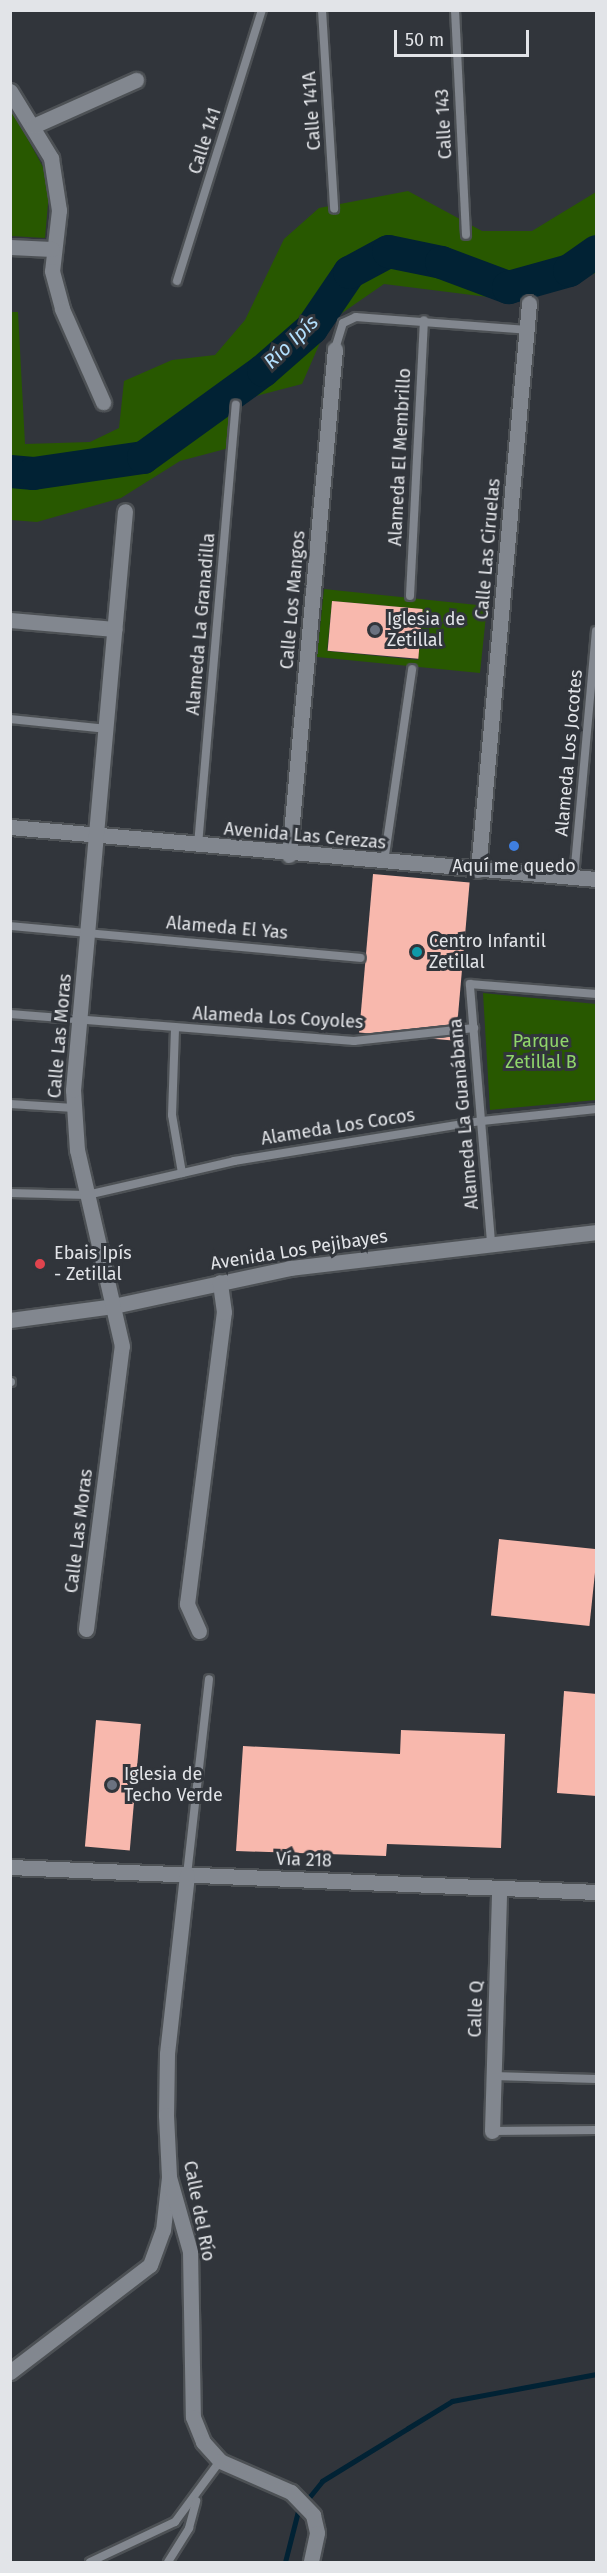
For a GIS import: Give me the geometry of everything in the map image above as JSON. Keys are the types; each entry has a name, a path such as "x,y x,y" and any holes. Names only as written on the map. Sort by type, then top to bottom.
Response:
{"street":[{"path":"33,126 136,80"},
{"path":"10,92 33,126 58,181 52,249 62,309 103,402"},
{"path":"10,247 52,249"},
{"name":"Calle Las Ciruelas","path":"478,870 529,303"},
{"name":"Calle Los Mangos","path":"289,855 334,349"},
{"name":"Calle Las Moras","path":"86,1629 122,1346 87,1195 74,1108 125,511"},
{"path":"10,620 115,629"},
{"name":"Avenida Las Cerezas","path":"10,827 289,855 597,879"},
{"name":"Avenida Los Pejibayes","path":"10,1320 113,1306 220,1282 491,1242 597,1232"},
{"path":"199,1631 187,1604 224,1312 220,1282"},
{"name":"Vía 218","path":"10,1867 597,1892"},
{"name":"Calle del Río","path":"187,1875 167,2054 170,2177 190,2251 193,2417 203,2442 220,2461 291,2492 313,2515 316,2533 310,2562"},
{"name":"Calle Q","path":"492,2131 499,1888"},
{"path":"10,2372 150,2265 163,2230 170,2177"}],"lane":[{"name":"Calle 141","path":"177,281 262,10"},
{"name":"Calle 141A","path":"322,10 334,208"},
{"name":"Calle 143","path":"455,10 466,235"},
{"path":"334,349 344,323 356,317 527,330"},
{"name":"Alameda El Membrillo","path":"410,596 424,321"},
{"name":"Alameda La Granadilla","path":"198,845 236,405"},
{"name":"Alameda Los Jocotes","path":"574,877 597,632"},
{"path":"384,863 412,669"},
{"path":"10,719 107,729"},
{"name":"Alameda El Yas","path":"10,926 361,958"},
{"name":"Alameda La Guanábana","path":"491,1242 470,984 597,994"},
{"name":"Alameda Los Coyoles","path":"10,1014 175,1029 354,1041 474,1028"},
{"path":"175,1029 172,1115 182,1173"},
{"path":"10,1104 74,1108"},
{"name":"Alameda Los Cocos","path":"10,1193 87,1195 182,1173 482,1121 597,1109"},
{"path":"187,1875 209,1679"},
{"path":"493,2076 597,2079"},
{"path":"492,2131 597,2130"},
{"path":"90,2562 175,2522 196,2500 220,2461"},
{"path":"168,2562 189,2528 196,2500"}],"green space":[{"path":"10,106 50,180 45,238 11,236"},
{"path":"408,191 482,231 532,231 596,192 596,273 512,300 384,284 329,322 302,384 244,399 229,448 180,461 121,498 37,522 11,520 11,312 18,312 25,444 90,442 119,428 124,381 172,360 215,355 245,320 284,239 319,208"},
{"path":"324,589 487,606 480,673 317,657","holes":["332,601 422,609 418,660 327,651"]},
{"name":"Parque Zetillal B","path":"483,993 596,1004 596,1100 490,1110"}],"building":[{"name":"Iglesia de Zetillal","path":"332,601 423,609 418,659 328,651"},
{"name":"Centro Infantil Zetillal","path":"373,874 470,882 456,1041 359,1032"},
{"path":"499,1539 596,1549 589,1626 491,1616"},
{"path":"564,1691 597,1694 597,1796 557,1793"},
{"name":"Iglesia de Techo Verde","path":"96,1720 141,1724 130,1850 85,1847"},
{"path":"401,1730 505,1734 501,1848 387,1844 386,1856 236,1851 243,1746 400,1754"}],"waterway":[{"name":"Río Ipís","path":"10,471 33,473 143,457 263,370 311,328 349,272 388,251 441,262 508,287 569,270 596,251"},
{"path":"285,2562 298,2511 322,2481 452,2401 596,2374"}],"place":[{"name":"Iglesia de Zetillal","path":"375,630"},
{"name":"Aquí me quedo","path":"514,846"},
{"name":"Centro Infantil Zetillal","path":"417,952"},
{"name":"Ebais Ipís - Zetillal","path":"40,1264"},
{"name":"Iglesia de Techo Verde","path":"112,1785"}]}
